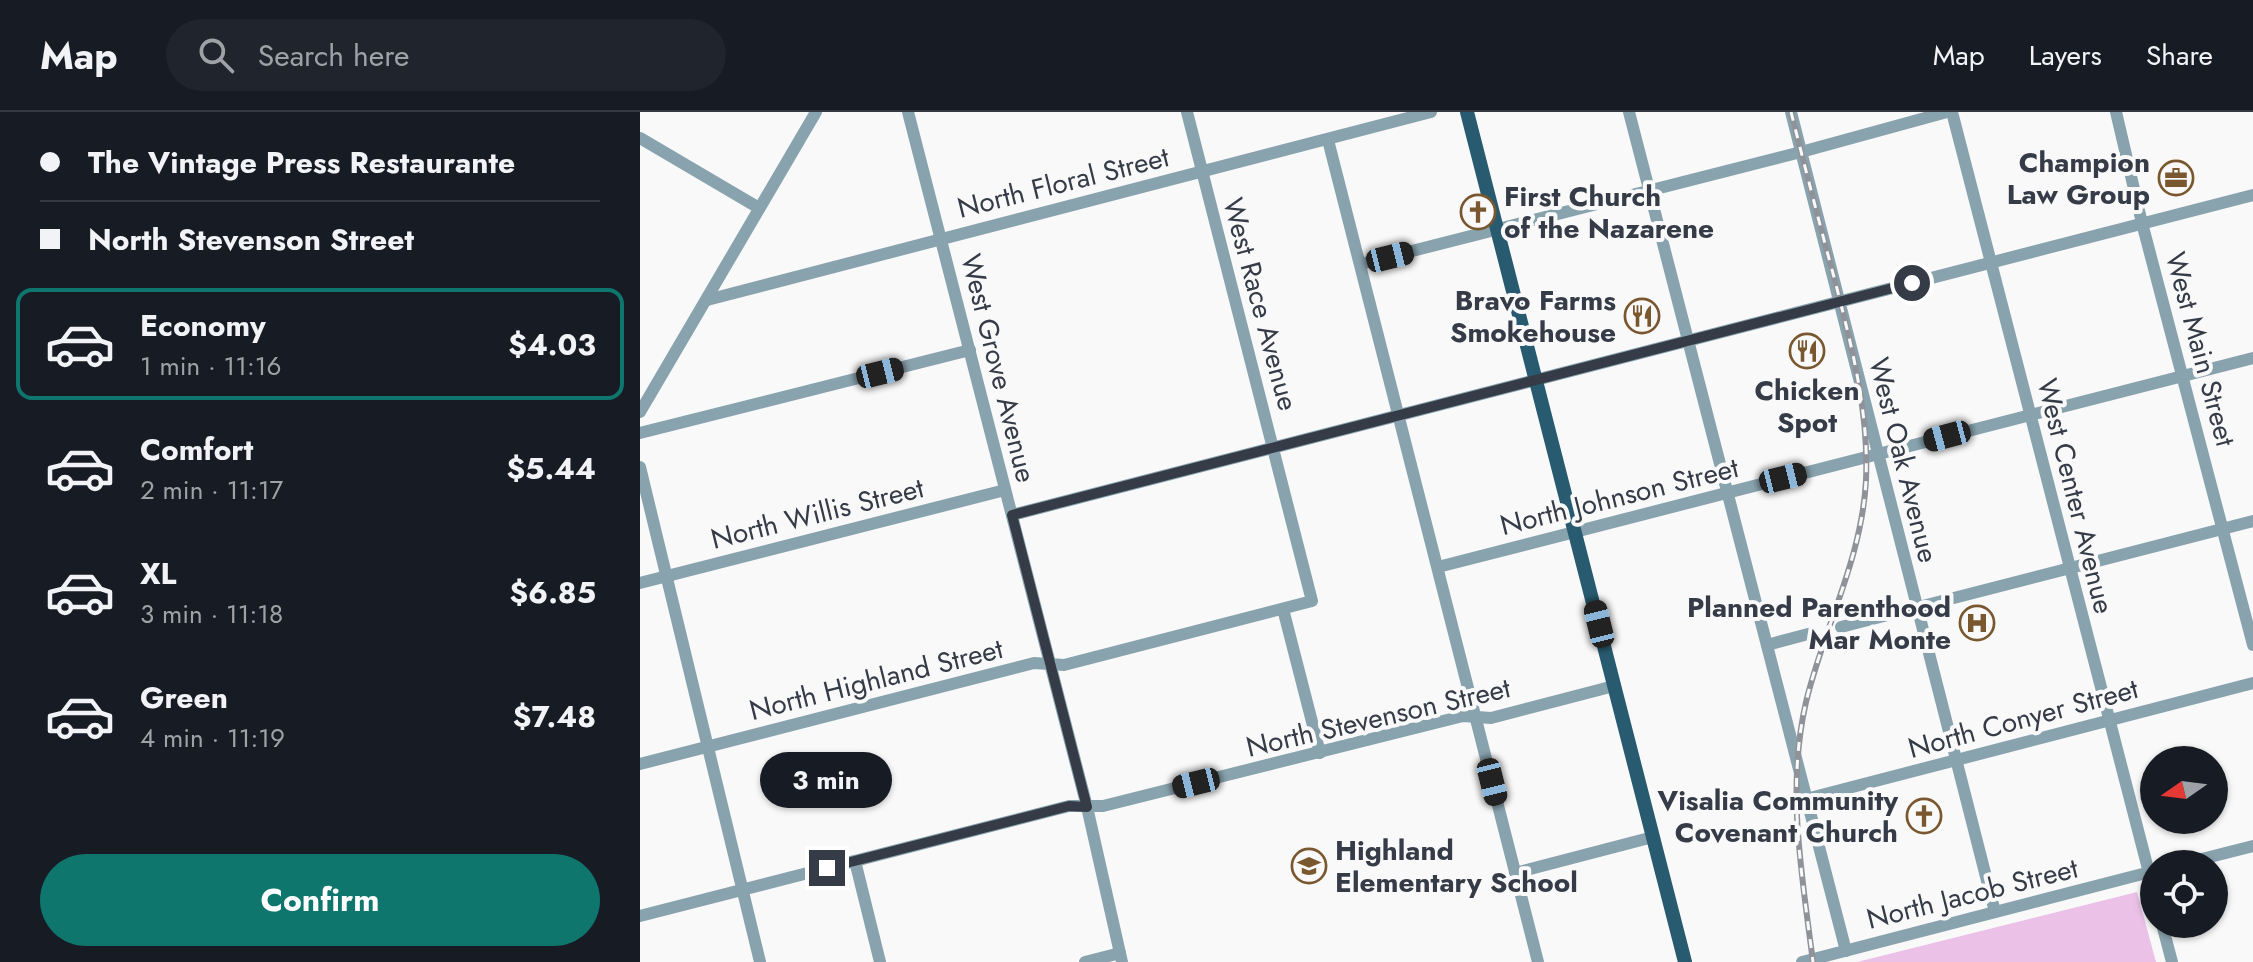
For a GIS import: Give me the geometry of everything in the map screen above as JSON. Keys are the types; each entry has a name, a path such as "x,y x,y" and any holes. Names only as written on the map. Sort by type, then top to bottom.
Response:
{"main road":[{"path":"1467,112 1685,962"}],"street":[{"path":"640,412 816,112"},
{"name":"West Grove Avenue","path":"908,112 1087,807 1121,958"},
{"name":"West Race Avenue","path":"1187,112 1312,601"},
{"name":"North Floral Street","path":"707,300 1431,112"},
{"path":"1629,112 1846,951"},
{"name":"West Oak Avenue","path":"1791,112 1995,912"},
{"path":"1361,264 1950,112"},
{"name":"West Center Avenue","path":"1950,112 2108,721 2146,850"},
{"name":"West Main Street","path":"2116,112 2142,223 2253,645"},
{"path":"640,138 759,208"},
{"path":"1328,140 1538,962"},
{"path":"1012,515 2253,195"},
{"path":"640,433 970,350"},
{"name":"North Johnson Street","path":"1438,567 2253,358"},
{"path":"640,467 760,962"},
{"name":"North Willis Street","path":"640,583 1005,490"},
{"path":"1841,627 2253,521"},
{"name":"North Highland Street","path":"640,764 1034,663 1064,665 1312,601"},
{"path":"1283,609 1320,753"},
{"path":"1767,645 1812,633"},
{"name":"North Conyer Street","path":"1806,799 2253,683"},
{"name":"North Stevenson Street","path":"640,916 1069,806 1103,806 1463,716 1491,718 1614,686"},
{"path":"1515,873 1653,837"},
{"path":"2228,852 2253,846"},
{"path":"855,861 880,962"},
{"name":"North Jacob Street","path":"1802,962 2140,875"},
{"path":"2166,938 2172,962"},
{"path":"1085,962 1121,958"}],"shaded area":[{"path":"2137,892 2140,938 2149,938 2156,962 1857,962"}],"railway":[{"path":"1791,112 1852,352 1862,403 1866,454 1863,509 1857,537 1814,674 1800,735 1798,832 1813,962"}],"place":[{"name":"Champion Law Group","path":"2176,178"},
{"name":"First Church of the Nazarene","path":"1478,212"},
{"name":"Bravo Farms Smokehouse","path":"1642,316"},
{"name":"Chicken Spot","path":"1807,351"},
{"name":"Planned Parenthood Mar Monte","path":"1977,623"},
{"name":"Visalia Community Covenant Church","path":"1924,816"},
{"name":"Highland Elementary School","path":"1309,866"}],"route":[{"path":"827,868 1069,806 1087,807 1012,515 1912,283"}]}
